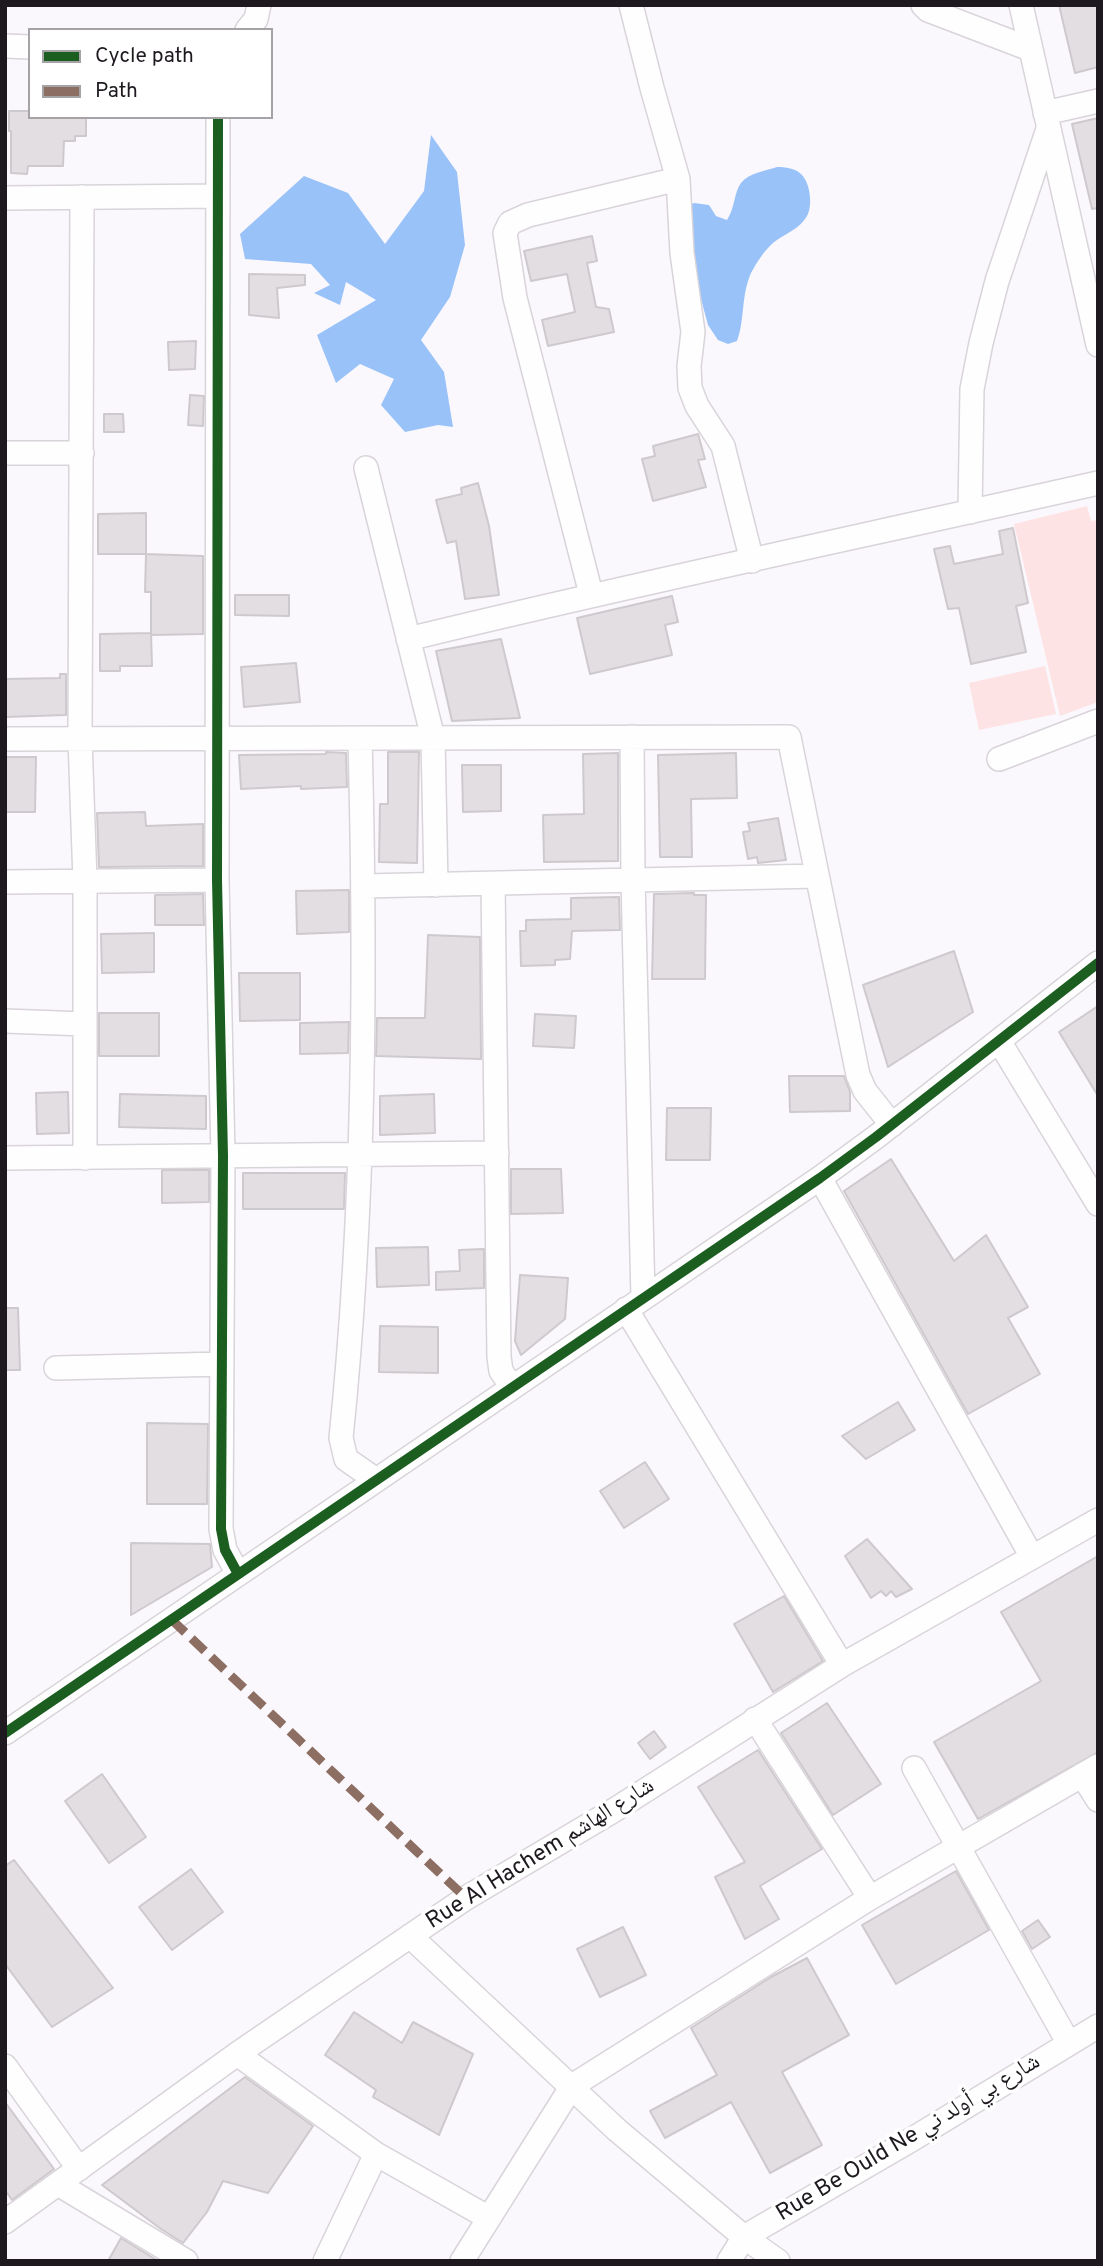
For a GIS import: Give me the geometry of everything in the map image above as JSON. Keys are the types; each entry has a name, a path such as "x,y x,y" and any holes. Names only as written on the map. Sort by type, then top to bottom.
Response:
{"street":[{"path":"249,28 256,19 259,5"},
{"path":"631,5 678,179 682,253 693,332 689,366 690,388 696,406 723,446 752,561"},
{"path":"923,5 929,10 1030,49"},
{"path":"1021,5 1098,345"},
{"path":"5,46 28,47"},
{"path":"1047,121 1098,101"},
{"path":"218,119 218,880 223,1156 220,1529 225,1550 238,1574"},
{"path":"970,512 972,389 981,343 997,281 1047,121"},
{"path":"591,594 515,298 505,233 510,223 528,215 678,179"},
{"path":"82,197 80,739 85,881 85,1158"},
{"path":"5,198 218,197"},
{"path":"5,453 82,453"},
{"path":"366,468 433,738 436,885"},
{"path":"408,639 591,594 752,561 1098,483"},
{"path":"999,759 1098,721"},
{"path":"632,737 634,1304 842,1665"},
{"path":"5,739 789,737 858,1075 865,1091 892,1125"},
{"path":"360,738 363,886 361,1155 341,1438 346,1459 376,1480"},
{"path":"363,886 817,876"},
{"path":"5,882 218,880"},
{"path":"493,884 499,1357 501,1371 512,1387"},
{"path":"5,1733 820,1178 892,1125 1098,963"},
{"path":"5,1021 85,1024"},
{"path":"999,1041 1098,1204"},
{"path":"5,1158 497,1153"},
{"path":"820,1178 1032,1557"},
{"path":"56,1368 222,1364"},
{"name":"Rue Al Hachem شارع الهاشم","path":"5,2222 237,2054 466,1898 616,1809 842,1665 1098,1520"},
{"path":"755,1719 870,1898"},
{"path":"915,1768 1068,2042"},
{"path":"462,2261 572,2086 870,1898 1090,1770 1098,1800"},
{"path":"410,1936 617,2130 744,2237 778,2261"},
{"name":"Rue Be Ould Ne شارع بي أولد ني","path":"729,2261 744,2237 911,2140 1098,2025"},
{"path":"237,2054 376,2154 489,2218"},
{"path":"5,2066 79,2169"},
{"path":"325,2261 376,2154"},
{"path":"58,2184 186,2261"}],"shaded area":[{"path":"1087,506 1091,521 1098,520 1098,702 1060,716 1014,524"},
{"path":"1045,666 1056,714 979,730 969,683"}],"water":[{"path":"431,135 457,172 465,245 450,297 421,340 444,372 453,427 438,425 405,432 381,405 394,379 360,364 336,383 317,335 376,300 346,282 340,305 314,293 330,285 311,264 245,259 240,234 304,176 348,193 385,244 424,191"},
{"path":"777,167 794,169 805,179 810,195 809,212 804,221 770,246 751,273 737,341 728,344 718,340 708,325 687,247 684,208 694,203 709,205 716,216 727,220 741,183 753,175"}],"building":[{"path":"1059,5 1098,5 1098,67 1075,73"},
{"path":"9,111 28,111 28,119 86,119 86,136 75,136 75,141 64,141 63,166 28,166 27,174 11,173"},
{"path":"1098,118 1098,208 1092,209 1072,124"},
{"path":"592,236 597,261 587,263 596,307 609,309 614,332 548,346 542,320 575,312 567,274 531,281 524,251"},
{"path":"249,274 305,275 305,285 277,288 279,318 249,315"},
{"path":"196,341 195,369 169,370 168,342"},
{"path":"190,395 204,396 203,426 188,425"},
{"path":"104,414 123,414 124,432 104,432"},
{"path":"698,434 705,459 698,460 706,487 653,501 642,459 655,456 653,446"},
{"path":"478,483 489,526 499,595 465,599 456,541 447,543 436,500 462,494 461,488"},
{"path":"146,513 146,554 98,554 98,514"},
{"path":"1013,528 1028,603 1016,606 1026,652 971,664 959,608 948,609 934,549 950,546 954,564 1003,554 999,531"},
{"path":"146,554 203,556 203,634 151,635 151,592 145,592"},
{"path":"235,595 289,595 289,616 235,615"},
{"path":"672,596 678,622 665,625 672,655 590,674 577,618"},
{"path":"151,633 152,666 120,666 120,671 100,671 100,634"},
{"path":"501,639 520,718 452,721 436,651"},
{"path":"296,663 300,702 244,707 241,667"},
{"path":"60,674 66,674 66,715 5,717 5,679 60,678"},
{"path":"388,752 419,752 417,863 379,862 380,804 388,804"},
{"path":"346,753 347,787 241,789 239,755"},
{"path":"618,753 618,861 544,862 543,815 584,814 583,754"},
{"path":"736,753 737,798 691,799 692,857 660,857 658,755"},
{"path":"5,757 36,757 35,812 5,812"},
{"path":"462,765 501,765 501,811 463,812"},
{"path":"145,812 146,826 203,824 203,866 99,867 97,813"},
{"path":"778,818 786,860 758,863 757,857 748,859 743,832 750,831 748,823"},
{"path":"349,890 349,932 297,934 296,891"},
{"path":"203,894 204,925 155,925 155,895"},
{"path":"654,894 706,895 705,979 652,979"},
{"path":"619,897 620,930 572,931 570,959 555,960 555,965 521,966 520,931 526,931 526,920 571,919 571,898"},
{"path":"154,933 154,972 102,973 101,934"},
{"path":"428,935 480,937 481,1059 376,1056 377,1018 425,1018"},
{"path":"954,951 973,1012 888,1067 863,985"},
{"path":"239,973 300,973 300,1020 240,1021"},
{"path":"1098,1006 1098,1096 1059,1032"},
{"path":"99,1013 159,1013 159,1056 99,1056"},
{"path":"535,1014 576,1016 574,1048 533,1046"},
{"path":"349,1022 348,1053 300,1054 300,1023"},
{"path":"789,1076 844,1076 850,1092 850,1111 790,1112"},
{"path":"68,1092 69,1133 37,1134 36,1093"},
{"path":"120,1094 206,1096 206,1129 119,1127"},
{"path":"434,1094 435,1133 380,1135 380,1096"},
{"path":"667,1108 711,1108 710,1160 666,1160"},
{"path":"891,1159 954,1261 986,1235 1028,1307 1008,1318 1040,1374 968,1414 844,1191"},
{"path":"511,1169 561,1169 563,1213 511,1214"},
{"path":"162,1170 209,1170 209,1202 162,1203"},
{"path":"243,1173 345,1173 344,1209 243,1209"},
{"path":"428,1247 429,1285 377,1287 376,1248"},
{"path":"484,1249 484,1288 436,1290 436,1272 460,1271 459,1250"},
{"path":"520,1275 568,1278 565,1319 521,1355 515,1341"},
{"path":"5,1308 18,1308 20,1370 5,1370"},
{"path":"380,1326 438,1327 438,1373 379,1372"},
{"path":"898,1402 915,1430 866,1459 842,1436"},
{"path":"147,1423 208,1424 207,1504 147,1504"},
{"path":"645,1462 669,1499 624,1528 600,1491"},
{"path":"867,1539 912,1589 896,1597 891,1591 886,1596 881,1591 871,1598 845,1556"},
{"path":"131,1543 210,1544 212,1567 131,1615"},
{"path":"1098,1556 1098,1752 978,1819 934,1742 1041,1681 1001,1612"},
{"path":"784,1596 823,1661 773,1692 734,1624"},
{"path":"827,1703 881,1784 833,1815 781,1733"},
{"path":"654,1731 666,1747 650,1759 638,1743"},
{"path":"758,1750 822,1849 760,1886 779,1919 745,1939 715,1877 745,1862 698,1787"},
{"path":"102,1774 146,1837 109,1863 65,1801"},
{"path":"14,1860 113,1988 52,2027 5,1964 5,1866"},
{"path":"191,1869 223,1912 172,1950 139,1907"},
{"path":"956,1871 989,1930 896,1984 862,1925"},
{"path":"1038,1920 1050,1937 1032,1949 1022,1931"},
{"path":"623,1927 646,1975 600,1997 577,1949"},
{"path":"807,1958 849,2035 782,2072 822,2145 770,2173 731,2102 665,2138 650,2111 717,2075 691,2028 771,1977"},
{"path":"354,2012 402,2043 413,2022 473,2054 439,2135 373,2097 376,2090 325,2055"},
{"path":"245,2077 313,2126 268,2193 223,2181 207,2212 183,2243 102,2185"},
{"path":"5,2102 54,2169 12,2200 5,2190"},
{"path":"121,2238 158,2261 108,2261"}],"marked path":[{"path":"172,1620 466,1898"}],"cycle path":[{"path":"218,119 217,880 223,1156 221,1529 225,1550 238,1574"},
{"path":"5,1733 820,1178 1098,963"}]}
